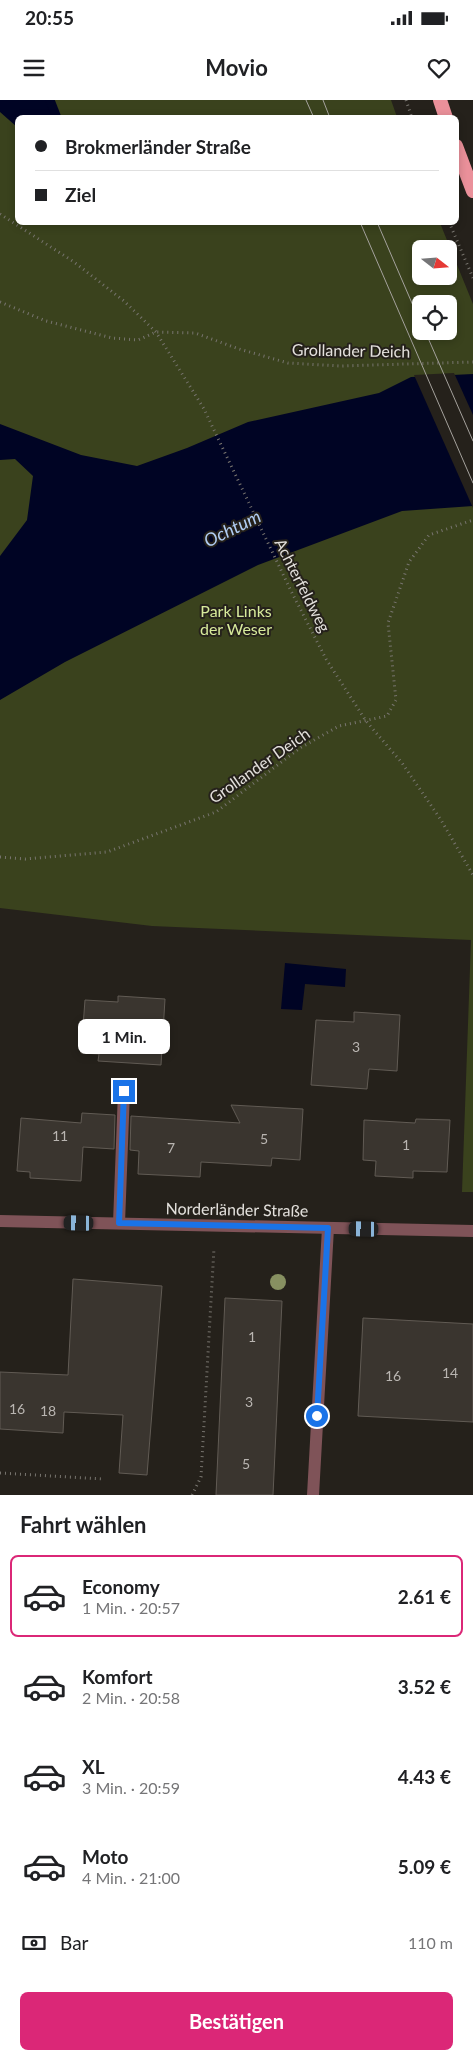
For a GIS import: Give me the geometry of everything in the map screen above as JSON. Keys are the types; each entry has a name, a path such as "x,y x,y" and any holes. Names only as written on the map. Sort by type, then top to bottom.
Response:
{"highway":[{"path":"440,100 445,115"},
{"path":"459,154 473,191"}],"street":[{"path":"119,1223 124,1091"},
{"name":"Norderländer Straße","path":"0,1222 473,1231"},
{"path":"313,1495 328,1228"}],"path":[{"path":"406,100 411,115"},
{"name":"Achterfeldweg","path":"0,214 15,224"},
{"name":"Achterfeldweg","path":"17,225 74,262 124,301 156,332 204,410 290,589 326,659 366,721 402,763 436,812 473,874"},
{"path":"450,225 473,278"},
{"name":"Grollander Deich","path":"0,302 46,321 112,338 138,340 156,332 195,333 288,363 340,366 473,362"},
{"name":"Grollander Deich","path":"0,857 25,859 107,852 198,819 216,812 300,748 339,726 387,716 396,700 388,622 409,562 429,536 473,520"},
{"path":"192,1495 201,1477 215,1225"},
{"path":"0,1473 103,1479"}],"green space":[{"name":"Park Links der Weser","path":"0,100 391,100 396,115 15,115 15,225 441,225 447,240 412,240 412,285 458,285 458,267 473,304 473,1192 462,1192 471,940 152,926 0,908"}],"water":[{"path":"0,100 50,100 56,115 15,115 15,125 0,112"},
{"name":"Ochtum","path":"473,374 473,506 402,511 258,565 65,662 0,700 0,556 27,520 33,476 15,459 0,460 0,424 81,455 137,466 187,448 248,422 379,393 411,377"},
{"path":"285,963 346,969 345,987 305,984 302,1010 281,1009"}],"pier":[{"path":"454,373 473,415 473,508 414,375"}],"building":[{"path":"118,996 165,999 161,1065 98,1061 99,1054 81,1053 85,1000 118,1002"},
{"path":"354,1012 400,1015 397,1071 369,1069 367,1089 311,1085 316,1020 354,1022"},
{"path":"231,1105 303,1109 300,1160 272,1158 271,1166 201,1162 200,1177 138,1174 139,1151 130,1150 131,1116 240,1123"},
{"path":"82,1113 115,1115 114,1149 83,1147 81,1181 30,1178 30,1172 17,1171 21,1118 81,1123"},
{"path":"416,1119 450,1120 447,1172 413,1171 413,1178 375,1176 376,1161 363,1160 364,1120 415,1123"},
{"path":"73,1279 162,1286 147,1475 119,1473 123,1415 64,1412 63,1433 0,1429 0,1372 68,1375"},
{"path":"225,1298 282,1301 273,1495 216,1495"},
{"path":"363,1318 473,1324 473,1422 358,1416"}],"waterway":[{"path":"50,100 56,115"}],"tram line":[{"path":"306,100 313,115"},
{"path":"323,100 329,115"},
{"path":"361,225 473,483"},
{"path":"378,225 412,303"},
{"path":"429,340 473,441"}],"route":[{"path":"124,1091 119,1223 328,1228 317,1416"}]}
